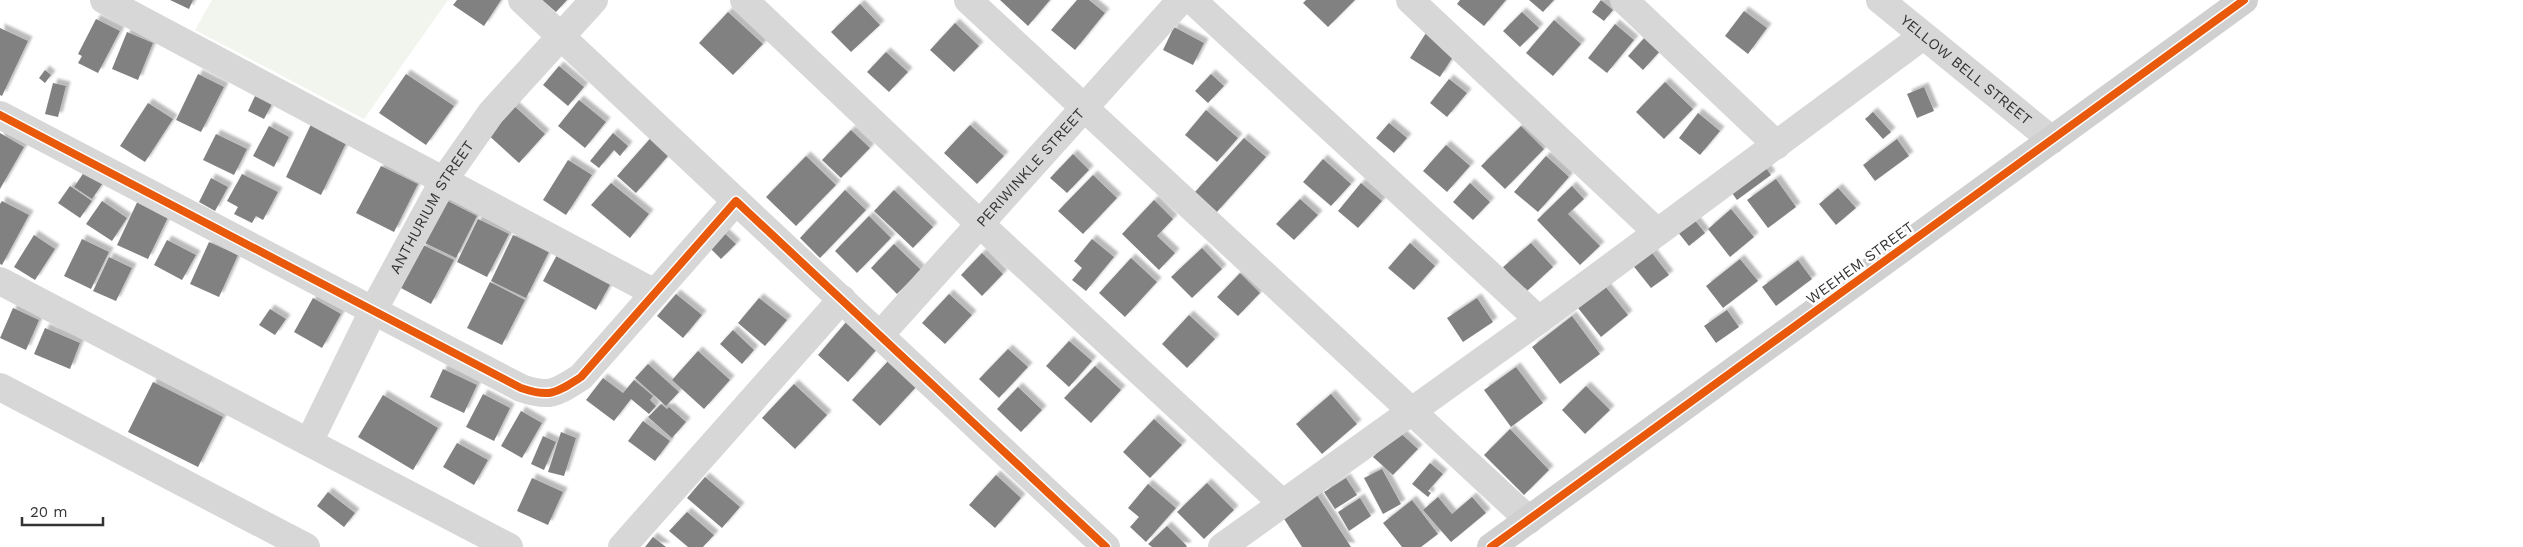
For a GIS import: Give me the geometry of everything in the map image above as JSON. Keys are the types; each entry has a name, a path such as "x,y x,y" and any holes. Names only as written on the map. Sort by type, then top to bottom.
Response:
{"street":[{"path":"104,0 655,293"},
{"path":"522,0 1106,547"},
{"name":"ANTHURIUM STREET","path":"310,442 374,309 444,180 491,113 594,0"},
{"path":"744,0 980,224 1282,503"},
{"path":"968,0 1083,109 1529,520"},
{"name":"PERIWINKLE STREET","path":"880,335 1181,0"},
{"path":"1192,0 1539,320"},
{"path":"1410,0 1657,232"},
{"path":"1624,0 1777,145"},
{"name":"YELLOW BELL STREET","path":"1880,0 2052,140"},
{"name":"WEEHEM STREET","path":"1491,547 2244,0"},
{"path":"1222,547 1539,320 1923,36"},
{"path":"0,115 374,309 521,388 541,395 561,390 581,377 736,201"},
{"path":"0,281 509,547"},
{"path":"622,547 842,300"},
{"path":"0,387 306,547"}],"shaded area":[{"path":"212,0 448,0 364,119 195,30"}],"building":[{"path":"170,0 193,0 189,9"},
{"path":"457,0 501,0 484,26 453,5"},
{"path":"542,0 567,0 556,12"},
{"path":"1000,0 1050,0 1028,26"},
{"path":"1077,0 1089,0 1105,13 1075,50 1051,30"},
{"path":"1306,0 1355,0 1328,27 1303,3"},
{"path":"1460,0 1506,0 1484,26 1457,4"},
{"path":"1529,0 1554,0 1543,12"},
{"path":"1601,0 1613,10 1604,21 1592,12"},
{"path":"860,4 880,25 851,52 831,32"},
{"path":"1744,11 1767,28 1748,54 1725,36"},
{"path":"728,12 763,44 733,75 699,43"},
{"path":"1522,12 1539,28 1520,47 1503,31"},
{"path":"96,19 120,31 98,73 78,63 82,56 78,54"},
{"path":"1554,20 1581,44 1553,76 1526,53"},
{"path":"955,23 979,46 954,72 930,50"},
{"path":"1615,24 1634,40 1607,73 1588,58"},
{"path":"1174,27 1204,43 1193,65 1163,50"},
{"path":"0,28 28,41 2,96 0,95"},
{"path":"127,32 153,43 138,80 112,69"},
{"path":"1426,33 1456,52 1440,77 1410,58"},
{"path":"1646,36 1661,50 1643,70 1628,56"},
{"path":"886,52 908,72 889,92 867,72"},
{"path":"559,66 584,87 568,106 543,85"},
{"path":"45,70 51,75 45,83 39,78"},
{"path":"198,74 224,87 201,132 176,120"},
{"path":"406,74 454,106 426,145 379,113"},
{"path":"1211,74 1224,86 1208,103 1195,91"},
{"path":"1449,79 1467,93 1447,117 1430,103"},
{"path":"1665,82 1693,109 1664,139 1636,112"},
{"path":"53,83 66,86 58,117 45,114"},
{"path":"1924,87 1934,111 1917,118 1907,94"},
{"path":"255,96 272,104 264,119 248,111"},
{"path":"579,100 606,122 585,148 558,126"},
{"path":"148,103 173,119 145,162 120,146"},
{"path":"512,104 545,134 519,163 486,133"},
{"path":"1206,110 1238,138 1217,162 1185,135"},
{"path":"1873,112 1891,132 1883,139 1865,119"},
{"path":"1698,113 1720,131 1700,155 1679,138"},
{"path":"314,118 350,135 321,195 286,177"},
{"path":"1389,123 1407,138 1394,153 1376,138"},
{"path":"970,125 1004,156 977,184 944,153"},
{"path":"269,126 289,137 274,167 253,156"},
{"path":"1521,126 1544,149 1505,189 1481,166"},
{"path":"851,130 870,148 841,178 822,160"},
{"path":"0,133 24,147 0,189"},
{"path":"613,133 628,146 620,156 614,150 599,168 590,161"},
{"path":"655,133 674,149 636,193 617,176"},
{"path":"216,134 247,149 234,175 203,160"},
{"path":"1244,138 1266,157 1216,213 1194,193"},
{"path":"1897,139 1909,156 1875,181 1863,165"},
{"path":"1446,145 1470,166 1447,192 1423,171"},
{"path":"1073,154 1089,170 1067,193 1050,178"},
{"path":"806,156 836,185 796,226 766,197"},
{"path":"1546,156 1569,177 1538,212 1514,192"},
{"path":"1323,159 1351,184 1331,206 1303,182"},
{"path":"568,160 592,175 566,215 543,200"},
{"path":"1763,164 1771,175 1737,200 1729,189"},
{"path":"89,165 107,177 92,199 74,187"},
{"path":"381,166 418,184 394,232 356,213"},
{"path":"242,174 278,192 263,220 256,216 252,223 234,214 238,207 227,201"},
{"path":"1093,175 1117,198 1083,234 1058,211"},
{"path":"211,178 228,187 215,211 199,202"},
{"path":"1776,179 1796,207 1768,228 1747,200"},
{"path":"611,183 649,214 630,238 591,205"},
{"path":"1361,183 1382,201 1358,228 1338,211"},
{"path":"1470,183 1490,202 1473,220 1453,202"},
{"path":"70,186 92,201 80,218 58,203"},
{"path":"1572,186 1584,199 1568,214 1600,246 1580,265 1537,220"},
{"path":"1838,188 1856,208 1836,225 1819,204"},
{"path":"845,190 866,210 820,258 800,238"},
{"path":"894,190 933,227 913,248 874,211"},
{"path":"141,194 172,209 148,259 117,245"},
{"path":"444,199 477,216 456,258 423,242"},
{"path":"1300,199 1318,215 1294,240 1276,224"},
{"path":"1154,200 1173,219 1157,236 1175,253 1159,270 1122,234"},
{"path":"2,201 29,215 2,265 0,264 0,204"},
{"path":"102,201 127,218 112,241 86,224"},
{"path":"1731,209 1754,237 1730,257 1708,229"},
{"path":"869,216 891,238 857,273 835,251"},
{"path":"1693,218 1705,233 1689,246 1677,231"},
{"path":"478,219 509,234 487,277 457,262"},
{"path":"722,231 736,244 721,259 708,246"},
{"path":"34,235 55,249 35,280 14,267"},
{"path":"513,235 549,252 526,298 491,281"},
{"path":"82,239 109,252 91,289 64,276"},
{"path":"1092,239 1114,257 1086,291 1072,280 1082,268 1074,261"},
{"path":"167,240 196,255 182,280 154,265"},
{"path":"209,242 238,255 219,297 190,284"},
{"path":"1410,243 1435,266 1414,290 1388,268"},
{"path":"1531,243 1553,267 1526,292 1503,267"},
{"path":"894,244 921,270 897,294 871,268"},
{"path":"423,245 454,260 431,304 401,288"},
{"path":"1202,248 1222,269 1192,298 1171,277"},
{"path":"1649,249 1669,275 1651,288 1631,263"},
{"path":"558,253 611,283 596,310 543,281"},
{"path":"982,253 1003,274 982,296 961,275"},
{"path":"109,257 132,268 116,301 93,291"},
{"path":"1131,258 1157,282 1125,317 1099,293"},
{"path":"1740,259 1758,281 1723,308 1706,286"},
{"path":"1798,260 1812,279 1776,306 1762,287"},
{"path":"1240,273 1260,293 1238,316 1217,297"},
{"path":"490,282 525,300 502,345 467,328"},
{"path":"1605,286 1628,315 1601,337 1578,308"},
{"path":"676,294 702,315 683,338 657,316"},
{"path":"949,294 972,315 945,344 922,323"},
{"path":"313,298 341,314 322,348 294,332"},
{"path":"759,298 787,320 765,346 738,323"},
{"path":"1477,298 1493,322 1463,342 1447,318"},
{"path":"13,308 39,320 26,350 0,338"},
{"path":"270,309 286,319 275,335 259,325"},
{"path":"1727,310 1739,327 1716,343 1704,326"},
{"path":"1189,315 1215,339 1187,368 1162,344"},
{"path":"1572,316 1600,354 1560,384 1532,347"},
{"path":"847,321 878,348 848,382 818,355"},
{"path":"45,328 80,343 70,369 34,354"},
{"path":"733,330 754,350 742,364 720,344"},
{"path":"1069,341 1092,361 1069,387 1046,366"},
{"path":"1008,349 1028,367 999,398 979,379"},
{"path":"698,351 730,380 704,409 672,380"},
{"path":"890,359 918,385 880,426 852,400"},
{"path":"648,364 679,392 666,406 635,378"},
{"path":"1095,366 1121,390 1091,423 1064,398"},
{"path":"1516,367 1543,403 1511,427 1484,390"},
{"path":"443,369 477,385 464,413 430,397"},
{"path":"603,378 623,393 634,380 653,396 650,400 656,406 649,414 631,399 614,421 586,400"},
{"path":"153,382 223,417 198,467 128,432"},
{"path":"794,384 827,415 795,449 762,418"},
{"path":"1586,386 1610,410 1585,434 1562,410"},
{"path":"1018,387 1042,410 1021,432 997,409"},
{"path":"483,394 510,408 494,441 466,427"},
{"path":"1331,394 1357,424 1322,454 1296,424"},
{"path":"383,395 438,428 413,470 358,437"},
{"path":"661,404 667,409 669,407 686,422 672,438 648,417"},
{"path":"521,411 542,423 522,458 501,446"},
{"path":"1154,419 1182,445 1150,478 1123,452"},
{"path":"643,421 670,441 655,461 628,441"},
{"path":"1510,429 1549,470 1524,495 1484,455"},
{"path":"1398,431 1418,449 1393,475 1373,457"},
{"path":"561,432 576,438 564,476 548,472"},
{"path":"543,436 556,442 544,470 531,464"},
{"path":"457,443 488,460 474,485 443,467"},
{"path":"1430,463 1443,474 1428,491 1431,493 1428,497 1412,484"},
{"path":"1382,469 1401,504 1383,514 1364,478"},
{"path":"996,475 1021,498 995,528 969,505"},
{"path":"705,477 740,507 722,528 687,498"},
{"path":"532,478 563,492 548,525 517,511"},
{"path":"1346,478 1357,495 1335,509 1324,492"},
{"path":"1207,483 1234,510 1204,539 1177,512"},
{"path":"1148,484 1176,508 1146,542 1130,527 1139,517 1128,508"},
{"path":"328,492 355,513 344,527 317,506"},
{"path":"1315,492 1351,547 1302,547 1281,514"},
{"path":"1438,497 1452,514 1472,497 1486,513 1451,542 1423,510"},
{"path":"1360,498 1371,516 1349,531 1338,512"},
{"path":"1412,500 1438,534 1421,547 1402,547 1383,523"},
{"path":"687,512 714,535 703,547 688,547 669,531"},
{"path":"1167,526 1186,547 1152,547 1148,544"},
{"path":"653,537 666,547 645,547"}],"cycle path":[{"path":"1491,547 2244,0"},
{"path":"0,115 521,388 539,393 559,390 581,377 736,201 1106,547"}]}
